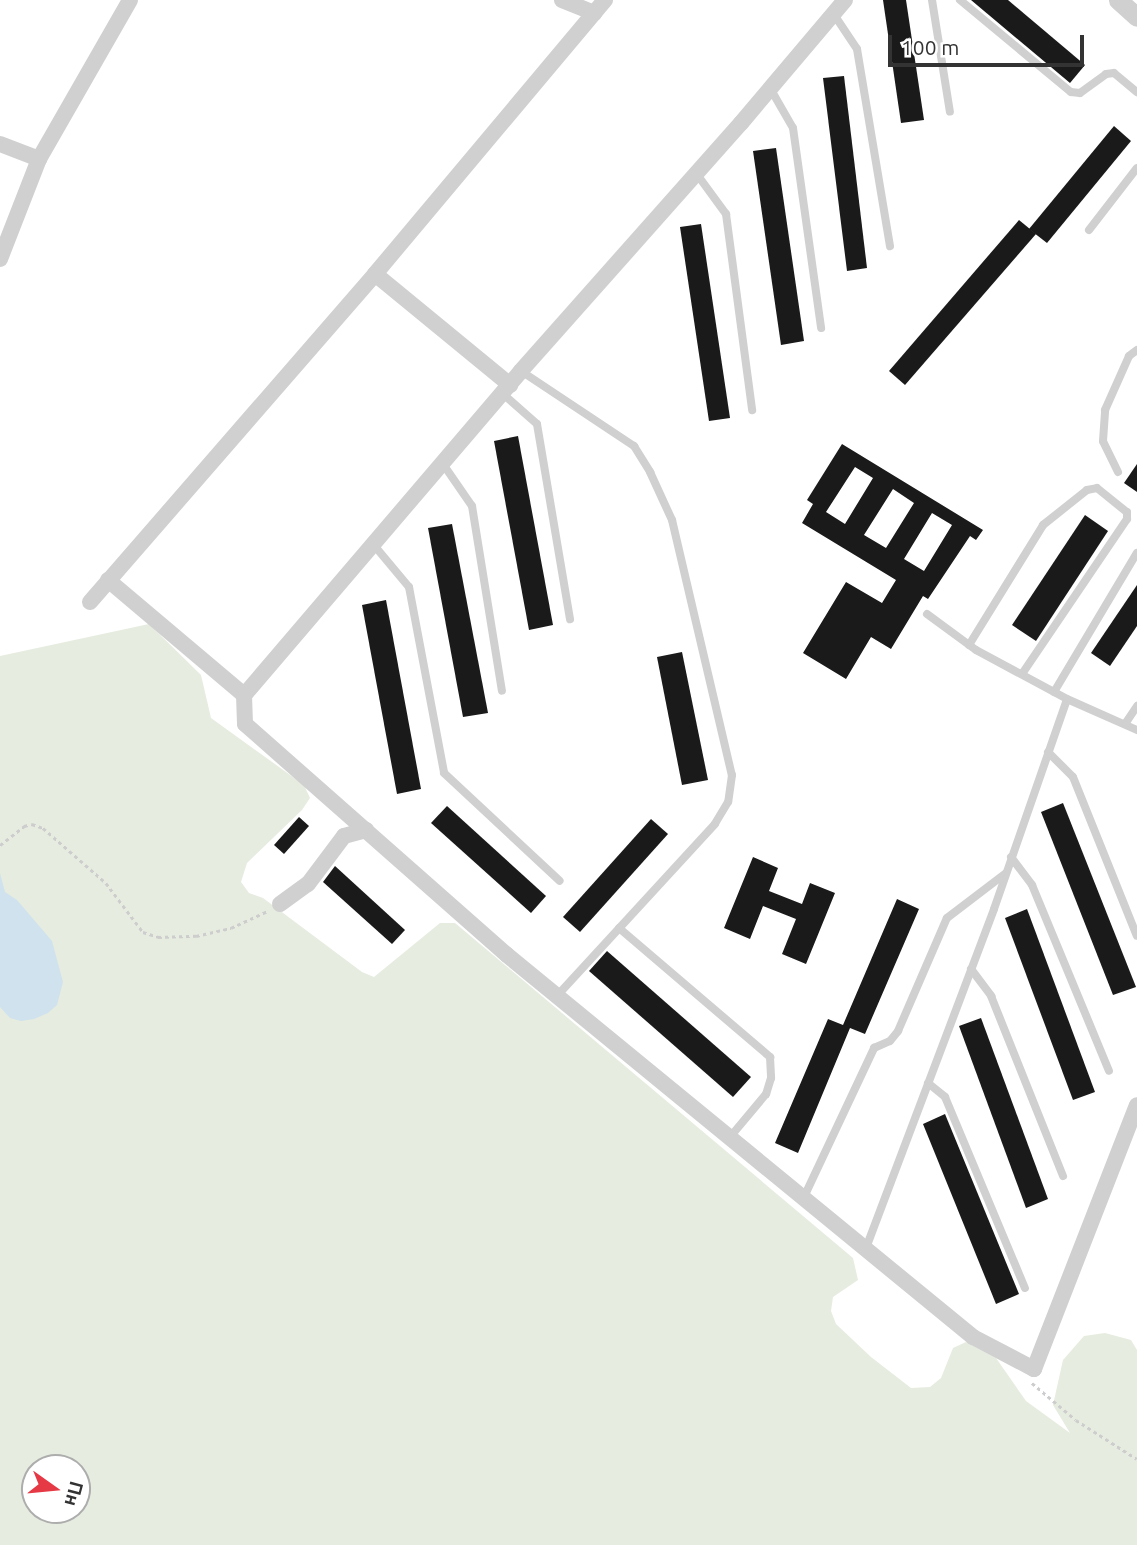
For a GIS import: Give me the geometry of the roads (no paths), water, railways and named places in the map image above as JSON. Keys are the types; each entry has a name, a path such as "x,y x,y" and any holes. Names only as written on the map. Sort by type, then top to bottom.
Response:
{"street":[{"path":"0,260 39,159 130,0"},
{"path":"562,0 599,6"},
{"path":"845,0 520,371 244,695 245,724 557,996 973,1338 1034,1369 1137,1105"},
{"path":"1118,0 1137,17"},
{"path":"90,602 375,274 599,6"},
{"path":"0,144 39,159"},
{"path":"375,274 506,390"},
{"path":"108,580 244,695"},
{"path":"280,904 308,884 344,836 366,830"}],"lane":[{"path":"932,0 950,112"},
{"path":"960,0 1070,92 1080,93 1106,74 1114,73 1137,92"},
{"path":"834,13 857,49 890,246"},
{"path":"770,88 793,128 821,327"},
{"path":"1090,230 1137,168"},
{"path":"696,173 726,214 752,410"},
{"path":"1118,472 1103,441 1105,410 1129,356 1137,350"},
{"path":"520,371 634,446 650,472 672,520 732,775 728,802 715,824 557,996"},
{"path":"506,390 537,425 570,619"},
{"path":"443,464 472,506 502,691"},
{"path":"969,645 1044,525 1087,489 1097,488 1127,512 1127,519 1022,674"},
{"path":"373,544 409,587 444,773 560,881"},
{"path":"1054,692 1137,553"},
{"path":"927,614 969,645 1054,692 1137,730"},
{"path":"866,1248 1012,858 1067,699"},
{"path":"1125,724 1137,706"},
{"path":"1048,752 1073,777 1137,936"},
{"path":"1012,858 1032,885 1109,1071"},
{"path":"804,1197 874,1048 890,1041 898,1031 947,918 1006,873"},
{"path":"619,928 769,1057 771,1078 766,1094 730,1137"},
{"path":"971,969 991,996 1063,1176"},
{"path":"928,1083 945,1097 1025,1288"}],"water":[{"path":"0,873 5,892 17,900 52,941 63,982 57,1005 48,1013 34,1019 21,1021 10,1018 0,1007"}]}
